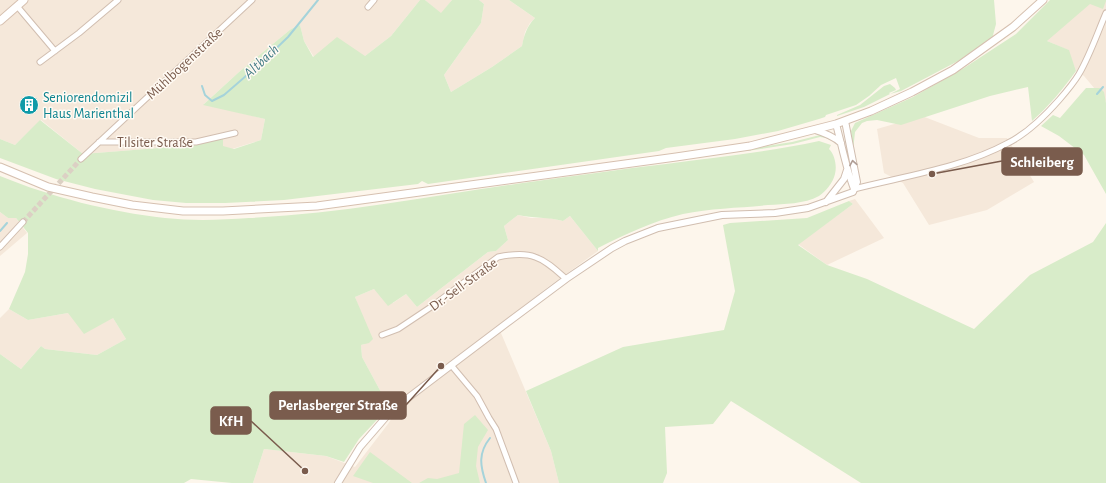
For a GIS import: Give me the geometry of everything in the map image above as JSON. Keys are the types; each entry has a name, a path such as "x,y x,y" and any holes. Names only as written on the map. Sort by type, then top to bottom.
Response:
{"main road":[{"path":"0,21 24,0"},
{"path":"0,167 48,187 132,205 183,211 269,209 317,206 750,146 845,121 912,92 953,70 1013,27 1043,0"}],"street":[{"path":"40,62 79,33 118,0"},
{"path":"368,7 374,0"},
{"name":"Mühlbogenstraße","path":"81,159 249,1"},
{"path":"17,6 55,51"},
{"path":"854,189 957,164 985,154 1009,143 1030,129 1048,113 1079,75 1106,13"},
{"path":"338,483 360,447 392,410 566,279 612,248 625,241 658,228 722,215 782,212 808,208 849,194 854,189 857,182 845,121"},
{"path":"836,124 847,170 854,189"},
{"path":"815,130 835,137 841,143"},
{"name":"Tilsiter Straße","path":"99,142 196,142 235,133"},
{"path":"825,202 844,178 847,170"},
{"path":"0,247 23,222"},
{"name":"Dr.-Sell-Straße","path":"382,335 398,329 431,307 498,257 509,254 535,257 554,268 566,279"},
{"path":"451,365 476,396 496,430 516,483"}],"shaded area":[{"path":"0,0 420,0 391,36 365,56 314,57 304,41 300,25 291,29 239,72 204,104 265,119 261,140 232,149 223,147 223,139 197,145 83,154 41,120 15,145 0,139"},
{"path":"425,0 452,0 441,14"},
{"path":"479,0 509,0 535,18 525,32 522,46 492,67 451,92 444,75 481,23 484,4"},
{"path":"1076,0 1106,0 1106,102 1084,76 1076,71 1068,50 1047,41"},
{"path":"922,116 979,138 1007,138 1034,182 987,210 929,225 903,183 884,173 877,129"},
{"path":"855,199 884,238 827,265 798,244 853,204 849,201"},
{"path":"0,212 8,218 16,218 27,233 0,256"},
{"path":"518,215 531,218 549,218 563,221 570,216 598,251 498,326 551,451 559,483 253,483 264,449 326,456 355,467 395,413 389,407 362,357 361,345 365,344 362,316 355,297 374,289 393,303 406,294 417,307 488,252 496,251 508,240 504,226"},
{"path":"9,309 28,320 68,313 113,318 126,339 97,355 45,349 41,346 21,369 0,354 0,318"}],"green space":[{"path":"420,0 425,0 441,13 452,0 479,0 484,4 481,23 444,75 451,92 492,67 522,46 526,31 535,18 509,0 994,0 996,24 992,39 960,60 901,91 890,94 900,89 896,78 881,85 856,105 826,115 825,117 819,119 778,131 735,139 666,148 659,151 428,184 422,181 418,184 284,200 186,203 153,200 95,189 56,179 0,158 0,139 15,145 40,120 83,154 197,145 223,138 223,146 234,149 261,140 265,119 203,105 239,72 291,29 300,25 304,41 313,57 337,37 365,56 391,36"},
{"path":"1050,0 1106,1 1103,9 1090,4 1047,41 1069,50 1076,71 1056,97 1032,121 1028,87 990,96 901,125 877,120 867,121 862,123 855,132 853,151 851,131 855,123 913,97 964,68 1016,34"},
{"path":"890,84 896,90 889,93 890,94 864,107 837,116 860,105 884,86"},
{"path":"1086,88 1100,88 1104,92 1106,103 1106,194 1084,155 1059,136 1041,126 1053,115 1060,118"},
{"path":"820,135 833,140 838,144 826,138 820,137 793,144 747,151 747,149 792,142"},
{"path":"819,141 831,145 829,149 834,157 836,171 833,181 829,186 822,194 813,199 794,203 715,209 683,214 640,228 598,248 598,251 570,216 563,221 518,215 504,226 508,240 496,251 488,252 417,307 406,294 388,306 374,289 355,297 373,339 369,343 361,345 362,357 389,407 359,439 344,462 326,456 264,449 253,483 232,483 191,479 184,483 0,483 0,354 21,369 41,346 45,349 97,355 126,339 113,318 84,334 68,313 28,320 9,309 25,272 28,254 28,233 16,218 8,218 0,212 0,176 19,184 60,197 123,212 176,219 228,219 319,213 615,170 724,157"},
{"path":"849,201 853,204 798,245 827,265 867,279 974,329 1030,275 1093,242 1106,223 1106,483 861,483 731,401 713,424 665,427 667,473 663,483 559,483 551,451 526,391 623,347 724,330 735,291 723,225 730,223 807,218"},
{"path":"475,415 488,430 478,447 476,466 480,483 419,483 428,478 437,479 459,473 464,424"},
{"path":"370,452 412,483 373,483 353,476"}],"waterway":[{"name":"Altbach","path":"202,86 205,95 212,101 224,95 288,37 318,0"},
{"path":"1097,94 1103,87"},
{"name":"Altbach","path":"0,231 7,223"},
{"path":"486,483 482,471 481,460 483,449 490,438"}],"tunnel":[{"path":"23,222 81,159"}],"place":[{"name":"Seniorendomizil Haus Marienthal","path":"29,105"},
{"name":"Schleiberg","path":"932,174"},
{"name":"Perlasberger Straße","path":"441,366"},
{"name":"KfH","path":"305,471"}]}
